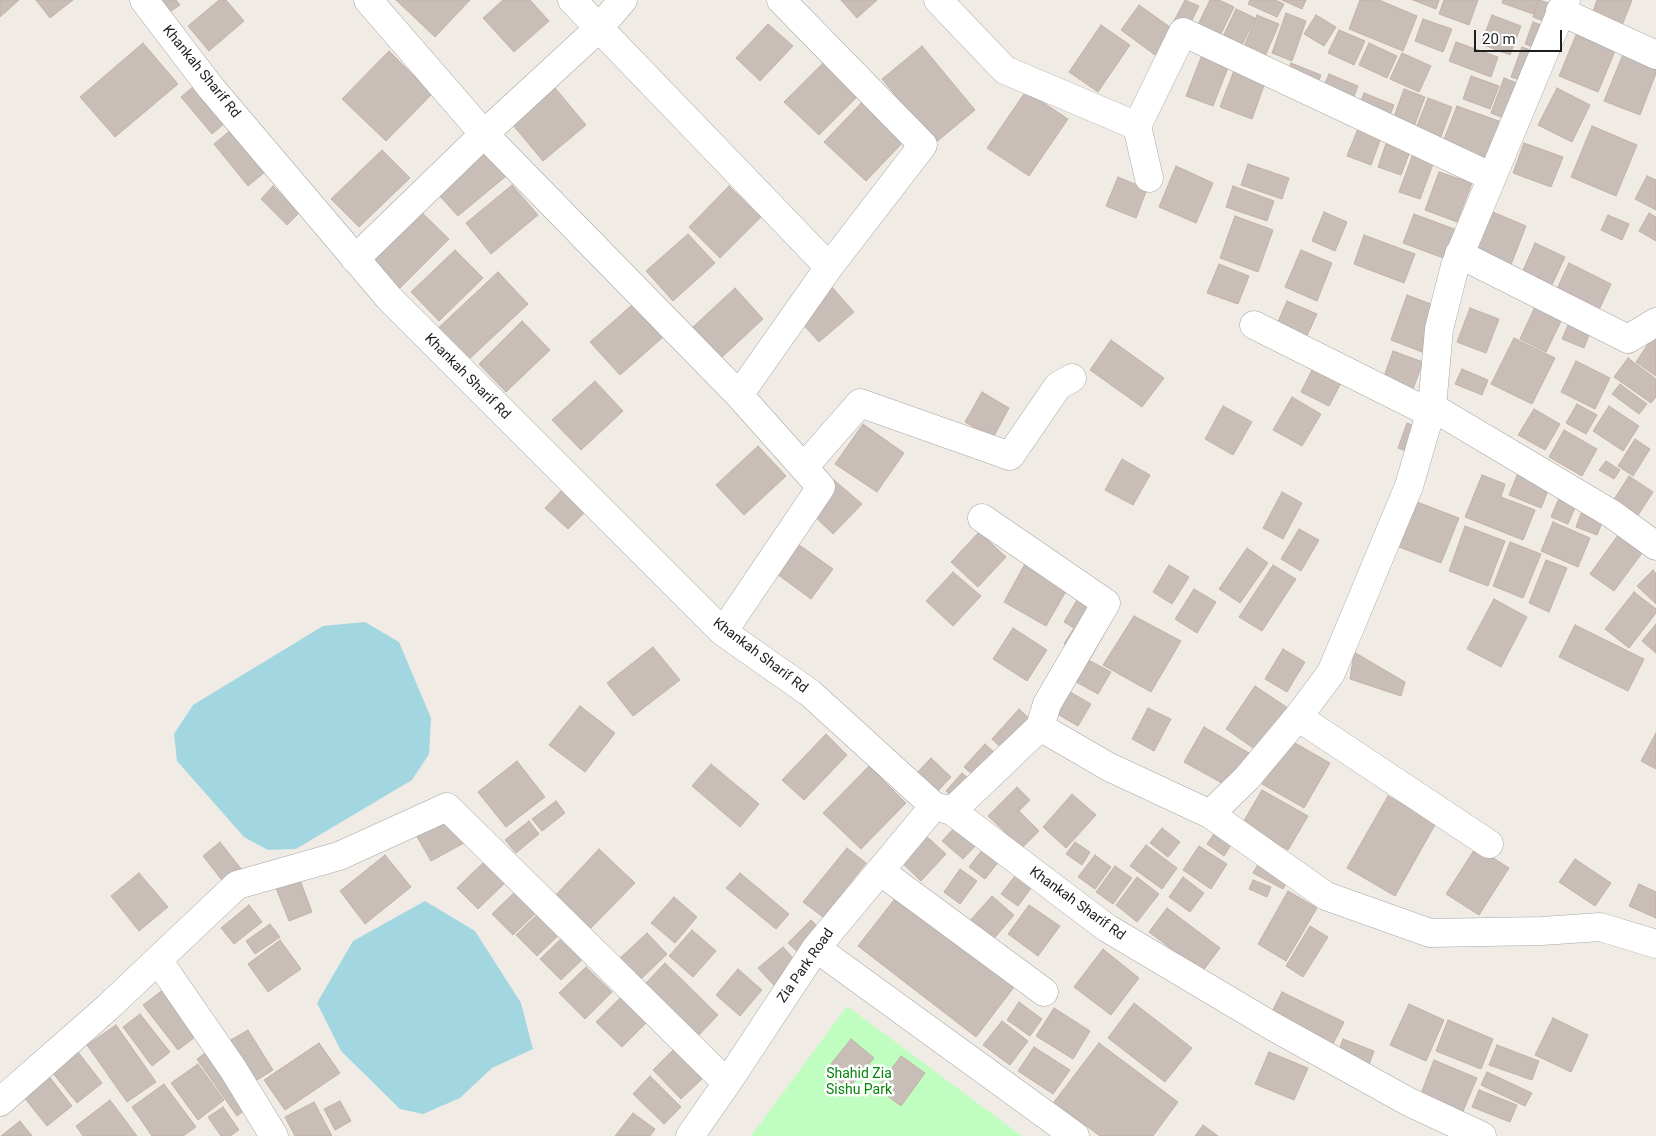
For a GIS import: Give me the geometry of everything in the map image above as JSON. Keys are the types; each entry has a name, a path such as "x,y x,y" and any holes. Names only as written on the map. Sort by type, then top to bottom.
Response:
{"street":[{"name":"Khankah Sharif Rd","path":"144,0 211,88 396,305 723,632 810,693 943,808 1107,928 1272,1026 1358,1074 1409,1102 1482,1136"},
{"path":"368,0 484,134 739,395 821,487 723,632"},
{"path":"572,0 829,268"},
{"path":"356,259 484,134 598,28 623,0"},
{"path":"739,395 829,268 923,145 781,0"},
{"path":"938,0 1005,70 1137,126"},
{"path":"1210,814 1247,778 1298,717 1331,673 1409,486 1431,410 1439,329 1454,266 1563,6 1656,55"},
{"path":"1149,178 1137,126 1183,32 1492,177"},
{"path":"1459,254 1628,339 1656,322"},
{"path":"1254,325 1431,410 1612,514 1656,546"},
{"path":"804,468 860,403 1010,456 1058,386 1072,378"},
{"path":"982,518 1106,603 1046,704 1040,726 1109,767 1210,814 1326,896 1430,933 1542,931 1600,927 1656,944"},
{"path":"1298,717 1489,844"},
{"name":"Zia Park Road","path":"690,1136 816,948 880,871 943,808 1040,726"},
{"path":"0,1102 107,1008 237,885 339,856 447,807 727,1083"},
{"path":"880,871 1044,992"},
{"path":"816,948 1076,1136"},
{"path":"158,960 233,1069 274,1136"}],"green space":[{"name":"Shahid Zia Sishu Park","path":"847,1006 1022,1136 751,1136"}],"water":[{"path":"365,622 399,642 431,718 429,754 412,780 296,849 268,850 244,837 177,761 174,734 193,705 323,626"},
{"path":"425,901 475,931 521,1003 533,1049 492,1068 460,1098 423,1114 400,1109 341,1051 317,1003 353,941"}],"building":[{"path":"0,0 19,0 0,17"},
{"path":"36,0 73,0 50,18"},
{"path":"152,0 176,0 180,5 164,16"},
{"path":"219,0 226,0 244,21 209,51 188,26"},
{"path":"396,0 470,0 435,37"},
{"path":"503,0 530,0 549,21 514,52 483,18"},
{"path":"841,0 877,0 857,18"},
{"path":"1185,0 1199,6 1188,28 1174,21"},
{"path":"1210,0 1219,0 1234,7 1214,48 1192,37"},
{"path":"1250,0 1275,0 1284,4 1277,17 1248,4"},
{"path":"1282,0 1306,0 1302,9"},
{"path":"1360,0 1379,0 1417,16 1403,51 1349,29"},
{"path":"1413,0 1439,0 1436,9"},
{"path":"1444,0 1478,0 1469,25 1439,14"},
{"path":"1503,0 1538,0 1533,14 1502,3"},
{"path":"1539,0 1566,8 1559,27 1533,17"},
{"path":"1597,0 1632,0 1621,28 1591,17"},
{"path":"1139,5 1174,30 1155,55 1121,30"},
{"path":"1236,9 1255,18 1235,60 1216,51"},
{"path":"1286,13 1306,21 1292,61 1272,53"},
{"path":"1257,15 1279,24 1260,68 1239,59"},
{"path":"1316,15 1336,27 1324,46 1304,34"},
{"path":"1492,15 1521,26 1510,55 1481,44"},
{"path":"1423,19 1452,29 1443,52 1415,41"},
{"path":"1533,22 1557,31 1548,53 1525,44"},
{"path":"768,24 793,46 760,81 736,58"},
{"path":"1101,25 1130,45 1098,92 1069,72"},
{"path":"1339,30 1365,41 1354,65 1328,53"},
{"path":"1576,35 1615,51 1598,92 1559,76"},
{"path":"1456,42 1498,57 1491,77 1449,61"},
{"path":"143,43 178,84 115,137 80,97"},
{"path":"1369,43 1397,56 1387,78 1359,65"},
{"path":"922,46 975,110 935,143 882,79"},
{"path":"1522,47 1547,56 1537,86 1511,77"},
{"path":"389,51 432,94 386,141 342,99"},
{"path":"1624,52 1656,65 1656,73 1640,115 1604,101"},
{"path":"1402,53 1431,66 1419,92 1390,79"},
{"path":"1202,55 1229,65 1213,106 1186,96"},
{"path":"825,61 859,95 819,135 784,102"},
{"path":"1291,63 1321,75 1312,97 1283,86"},
{"path":"1235,68 1266,80 1252,119 1220,107"},
{"path":"1329,74 1358,86 1349,110 1319,98"},
{"path":"1471,76 1499,86 1490,109 1463,99"},
{"path":"1504,78 1536,90 1523,126 1491,113"},
{"path":"550,82 586,125 543,161 507,118"},
{"path":"194,86 225,123 212,134 181,97"},
{"path":"1557,88 1590,105 1572,142 1538,125"},
{"path":"1404,89 1425,97 1412,132 1391,125"},
{"path":"1026,91 1068,119 1029,176 987,148"},
{"path":"1364,93 1394,105 1387,123 1357,111"},
{"path":"866,98 908,137 866,181 824,142"},
{"path":"1428,98 1452,107 1436,150 1411,141"},
{"path":"1457,106 1521,129 1501,184 1436,160"},
{"path":"1359,126 1382,135 1371,165 1347,156"},
{"path":"1592,126 1637,145 1616,196 1571,177"},
{"path":"232,129 266,171 248,186 214,144"},
{"path":"1388,138 1412,146 1401,175 1378,167"},
{"path":"1524,143 1563,157 1551,187 1513,173"},
{"path":"479,147 505,177 458,216 436,192"},
{"path":"382,150 410,178 359,227 331,199"},
{"path":"1414,151 1435,159 1420,199 1399,192"},
{"path":"1248,164 1289,178 1282,199 1241,185"},
{"path":"1176,166 1213,183 1196,223 1159,207"},
{"path":"1439,172 1472,183 1457,222 1425,210"},
{"path":"1647,176 1656,180 1656,210 1635,199"},
{"path":"1118,177 1147,189 1136,218 1106,206"},
{"path":"512,185 538,215 491,254 466,223"},
{"path":"273,186 299,213 287,225 261,199"},
{"path":"729,186 761,217 720,258 689,227"},
{"path":"1233,186 1274,201 1267,221 1226,207"},
{"path":"414,205 449,239 393,295 358,261"},
{"path":"1486,209 1526,226 1509,270 1467,253"},
{"path":"1324,212 1347,222 1335,251 1312,241"},
{"path":"1649,213 1656,217 1656,241 1639,231"},
{"path":"1414,214 1465,233 1454,262 1403,243"},
{"path":"1608,215 1629,224 1622,240 1601,230"},
{"path":"1235,216 1273,230 1258,272 1220,258"},
{"path":"688,234 715,263 673,301 646,271"},
{"path":"1364,235 1415,254 1404,283 1354,264"},
{"path":"1535,243 1565,257 1551,287 1522,273"},
{"path":"455,250 483,278 439,321 411,292"},
{"path":"1301,250 1332,263 1317,301 1285,287"},
{"path":"1569,263 1611,284 1599,310 1557,289"},
{"path":"1219,264 1249,276 1238,304 1207,293"},
{"path":"498,272 528,304 464,364 434,332"},
{"path":"823,277 854,312 819,342 788,308"},
{"path":"735,288 763,319 721,358 693,327"},
{"path":"1407,295 1447,310 1430,355 1391,340"},
{"path":"1538,300 1565,313 1546,352 1520,339"},
{"path":"1287,301 1317,314 1304,342 1275,329"},
{"path":"632,305 662,338 620,375 590,342"},
{"path":"1470,308 1499,319 1486,353 1457,342"},
{"path":"1572,316 1593,325 1584,348 1562,339"},
{"path":"522,321 550,350 506,392 479,364"},
{"path":"1654,335 1656,337 1656,376 1636,362"},
{"path":"1514,338 1555,358 1532,404 1491,384"},
{"path":"1111,340 1164,378 1142,407 1090,370"},
{"path":"1393,351 1423,362 1408,402 1379,391"},
{"path":"1628,358 1656,379 1656,397 1651,403 1614,377"},
{"path":"1576,361 1610,378 1595,409 1561,392"},
{"path":"1315,364 1343,379 1329,406 1301,392"},
{"path":"1462,369 1488,380 1482,395 1455,384"},
{"path":"595,381 623,411 581,450 552,420"},
{"path":"1620,384 1647,404 1639,414 1612,394"},
{"path":"982,392 1009,408 993,438 965,422"},
{"path":"1292,397 1321,414 1302,446 1273,430"},
{"path":"1577,404 1597,415 1586,434 1566,423"},
{"path":"1223,406 1252,422 1233,455 1205,439"},
{"path":"1609,406 1639,426 1623,451 1593,431"},
{"path":"1534,409 1560,424 1545,450 1518,435"},
{"path":"1407,423 1432,432 1422,457 1398,448"},
{"path":"863,424 904,453 877,492 835,464"},
{"path":"1564,430 1597,449 1582,476 1549,457"},
{"path":"1635,439 1650,449 1633,476 1618,466"},
{"path":"758,446 786,476 744,515 716,485"},
{"path":"1122,459 1150,475 1133,505 1105,490"},
{"path":"1606,461 1620,470 1614,479 1599,470"},
{"path":"1520,468 1552,481 1541,508 1509,495"},
{"path":"1482,475 1505,484 1501,497 1535,510 1523,540 1465,517"},
{"path":"1629,476 1653,492 1635,520 1611,504"},
{"path":"834,480 862,504 833,534 807,509"},
{"path":"563,489 586,511 568,529 545,508"},
{"path":"1282,492 1302,503 1283,539 1263,528"},
{"path":"1561,493 1578,501 1568,524 1551,517"},
{"path":"1417,502 1459,518 1441,563 1399,547"},
{"path":"1583,508 1605,516 1597,535 1576,527"},
{"path":"1553,522 1590,538 1578,567 1541,551"},
{"path":"1465,526 1505,541 1488,586 1449,571"},
{"path":"1299,529 1319,540 1301,571 1281,559"},
{"path":"1621,531 1645,549 1614,591 1590,574"},
{"path":"979,532 1006,557 978,587 951,562"},
{"path":"1510,542 1541,554 1523,598 1493,586"},
{"path":"798,544 833,569 811,599 777,574"},
{"path":"1247,548 1268,563 1240,603 1219,589"},
{"path":"1546,560 1567,568 1549,612 1529,603"},
{"path":"1026,562 1069,586 1046,626 1004,602"},
{"path":"1169,565 1189,577 1172,604 1153,592"},
{"path":"1273,565 1296,579 1262,631 1239,617"},
{"path":"1653,570 1656,574 1656,604 1637,586"},
{"path":"953,572 981,596 953,626 926,601"},
{"path":"1194,589 1216,602 1197,633 1175,619"},
{"path":"1634,592 1656,609 1656,613 1629,648 1605,629"},
{"path":"1494,599 1527,617 1501,667 1467,649"},
{"path":"1077,600 1112,620 1090,659 1064,644 1074,628 1064,622"},
{"path":"1134,616 1181,641 1151,692 1103,665"},
{"path":"1656,624 1656,653 1642,641"},
{"path":"1575,625 1644,659 1628,691 1559,657"},
{"path":"1013,628 1047,650 1027,681 993,659"},
{"path":"653,647 680,680 633,716 607,683"},
{"path":"1283,649 1305,662 1287,692 1265,679"},
{"path":"1354,652 1405,682 1401,696 1350,679"},
{"path":"1079,655 1111,672 1098,694 1067,677"},
{"path":"1060,686 1091,704 1078,726 1047,708"},
{"path":"1255,686 1288,708 1259,752 1226,729"},
{"path":"580,706 615,733 585,772 549,745"},
{"path":"1148,708 1171,719 1154,751 1132,739"},
{"path":"1019,709 1046,734 1018,764 992,739"},
{"path":"1204,727 1249,753 1229,787 1184,762"},
{"path":"1656,733 1656,769 1641,761"},
{"path":"826,734 847,755 804,800 782,780"},
{"path":"1288,739 1330,763 1304,808 1262,784"},
{"path":"985,744 1009,766 989,789 964,767"},
{"path":"931,758 951,777 936,793 916,774"},
{"path":"517,761 545,797 506,827 478,792"},
{"path":"711,764 759,804 740,827 692,786"},
{"path":"869,766 906,803 861,849 823,813"},
{"path":"962,773 984,792 967,810 946,791"},
{"path":"1017,787 1030,800 1019,811 1039,831 1022,848 988,816"},
{"path":"1262,790 1308,816 1288,850 1242,824"},
{"path":"1072,794 1096,815 1066,848 1043,827"},
{"path":"1388,796 1436,823 1395,896 1347,868"},
{"path":"556,801 565,813 542,831 532,819"},
{"path":"452,816 466,842 431,861 416,835"},
{"path":"529,821 539,834 516,853 505,840"},
{"path":"956,826 977,844 963,859 942,841"},
{"path":"1162,828 1180,842 1168,857 1150,843"},
{"path":"1216,831 1233,842 1224,856 1207,844"},
{"path":"924,834 946,854 921,881 899,860"},
{"path":"220,842 242,870 225,884 203,856"},
{"path":"1075,842 1090,852 1082,865 1066,854"},
{"path":"986,845 1002,857 985,879 969,867"},
{"path":"1146,845 1177,868 1162,889 1130,866"},
{"path":"1199,846 1227,864 1211,889 1183,870"},
{"path":"1476,847 1509,868 1479,915 1446,894"},
{"path":"847,848 866,863 823,917 803,902"},
{"path":"599,849 635,883 588,931 553,898"},
{"path":"385,855 411,887 365,924 340,891"},
{"path":"1095,855 1111,867 1095,889 1078,877"},
{"path":"1261,859 1290,876 1283,889 1253,873"},
{"path":"1575,859 1611,883 1595,906 1559,882"},
{"path":"486,860 507,881 478,909 457,888"},
{"path":"1115,866 1132,878 1113,904 1096,892"},
{"path":"960,869 977,881 960,904 944,892"},
{"path":"1018,872 1034,884 1018,906 1001,894"},
{"path":"139,873 168,907 139,931 111,896"},
{"path":"740,873 789,914 776,929 726,888"},
{"path":"1137,877 1159,894 1137,922 1116,905"},
{"path":"1183,877 1204,893 1190,912 1169,897"},
{"path":"300,880 312,912 289,921 276,888"},
{"path":"1253,880 1271,887 1267,897 1249,889"},
{"path":"1639,884 1656,892 1656,918 1629,906"},
{"path":"521,886 542,907 513,935 492,914"},
{"path":"904,887 1021,978 976,1037 858,946"},
{"path":"1288,891 1317,908 1286,961 1258,944"},
{"path":"992,896 1014,915 991,942 968,923"},
{"path":"674,897 697,917 675,943 651,923"},
{"path":"249,905 262,922 234,944 221,928"},
{"path":"1029,905 1060,926 1038,956 1008,934"},
{"path":"545,907 566,928 537,956 516,935"},
{"path":"1167,908 1220,948 1202,972 1149,932"},
{"path":"811,920 833,941 810,964 788,943"},
{"path":"270,924 280,937 255,954 246,941"},
{"path":"1310,926 1328,937 1303,977 1286,966"},
{"path":"692,930 716,951 693,977 669,956"},
{"path":"569,931 590,952 561,980 540,959"},
{"path":"647,933 667,954 638,982 618,960"},
{"path":"280,940 301,969 268,992 248,964"},
{"path":"783,947 803,969 779,991 758,968"},
{"path":"1103,949 1139,978 1111,1015 1074,987"},
{"path":"665,963 718,1015 697,1037 644,985"},
{"path":"586,967 612,992 585,1019 559,993"},
{"path":"738,969 762,990 740,1016 716,995"},
{"path":"176,980 211,1025 178,1050 143,1005"},
{"path":"1282,992 1344,1022 1328,1054 1266,1023"},
{"path":"622,996 648,1021 622,1047 596,1022"},
{"path":"1019,1002 1042,1019 1030,1036 1007,1020"},
{"path":"1134,1003 1192,1048 1165,1082 1108,1038"},
{"path":"1409,1004 1444,1020 1426,1061 1390,1045"},
{"path":"1054,1008 1090,1031 1073,1059 1036,1036"},
{"path":"140,1014 170,1052 152,1066 123,1027"},
{"path":"1553,1018 1588,1035 1571,1072 1535,1055"},
{"path":"1448,1020 1493,1039 1481,1069 1436,1051"},
{"path":"1002,1021 1028,1041 1010,1065 983,1045"},
{"path":"116,1025 156,1082 127,1102 87,1045"},
{"path":"248,1030 273,1070 249,1085 224,1044"},
{"path":"851,1039 874,1058 848,1089 826,1070"},
{"path":"1343,1039 1374,1051 1368,1068 1337,1057"},
{"path":"319,1043 340,1073 285,1110 264,1080"},
{"path":"1099,1043 1178,1102 1153,1136 1100,1136 1054,1102"},
{"path":"216,1045 256,1102 237,1116 197,1059"},
{"path":"1497,1045 1539,1061 1532,1080 1489,1065"},
{"path":"1034,1047 1070,1070 1053,1094 1018,1071"},
{"path":"674,1049 702,1079 681,1099 653,1070"},
{"path":"78,1052 102,1083 77,1103 52,1072"},
{"path":"1269,1052 1308,1068 1294,1100 1255,1084"},
{"path":"901,1056 925,1073 901,1106 877,1088"},
{"path":"1434,1060 1477,1078 1461,1116 1419,1099"},
{"path":"198,1064 224,1100 198,1120 171,1083"},
{"path":"1487,1072 1532,1093 1525,1106 1481,1085"},
{"path":"48,1075 72,1106 47,1126 23,1096"},
{"path":"650,1076 681,1107 664,1124 633,1094"},
{"path":"164,1084 196,1127 183,1136 152,1136 132,1107"},
{"path":"1479,1090 1517,1105 1510,1122 1472,1107"},
{"path":"110,1100 137,1136 83,1136 76,1126"},
{"path":"340,1101 351,1121 335,1130 324,1109"},
{"path":"314,1102 332,1136 295,1136 285,1117"},
{"path":"223,1107 239,1130 230,1136 221,1136 208,1117"},
{"path":"633,1113 655,1129 650,1136 615,1136"},
{"path":"20,1121 32,1136 1,1136"},
{"path":"1203,1125 1218,1136 1195,1136"}]}
